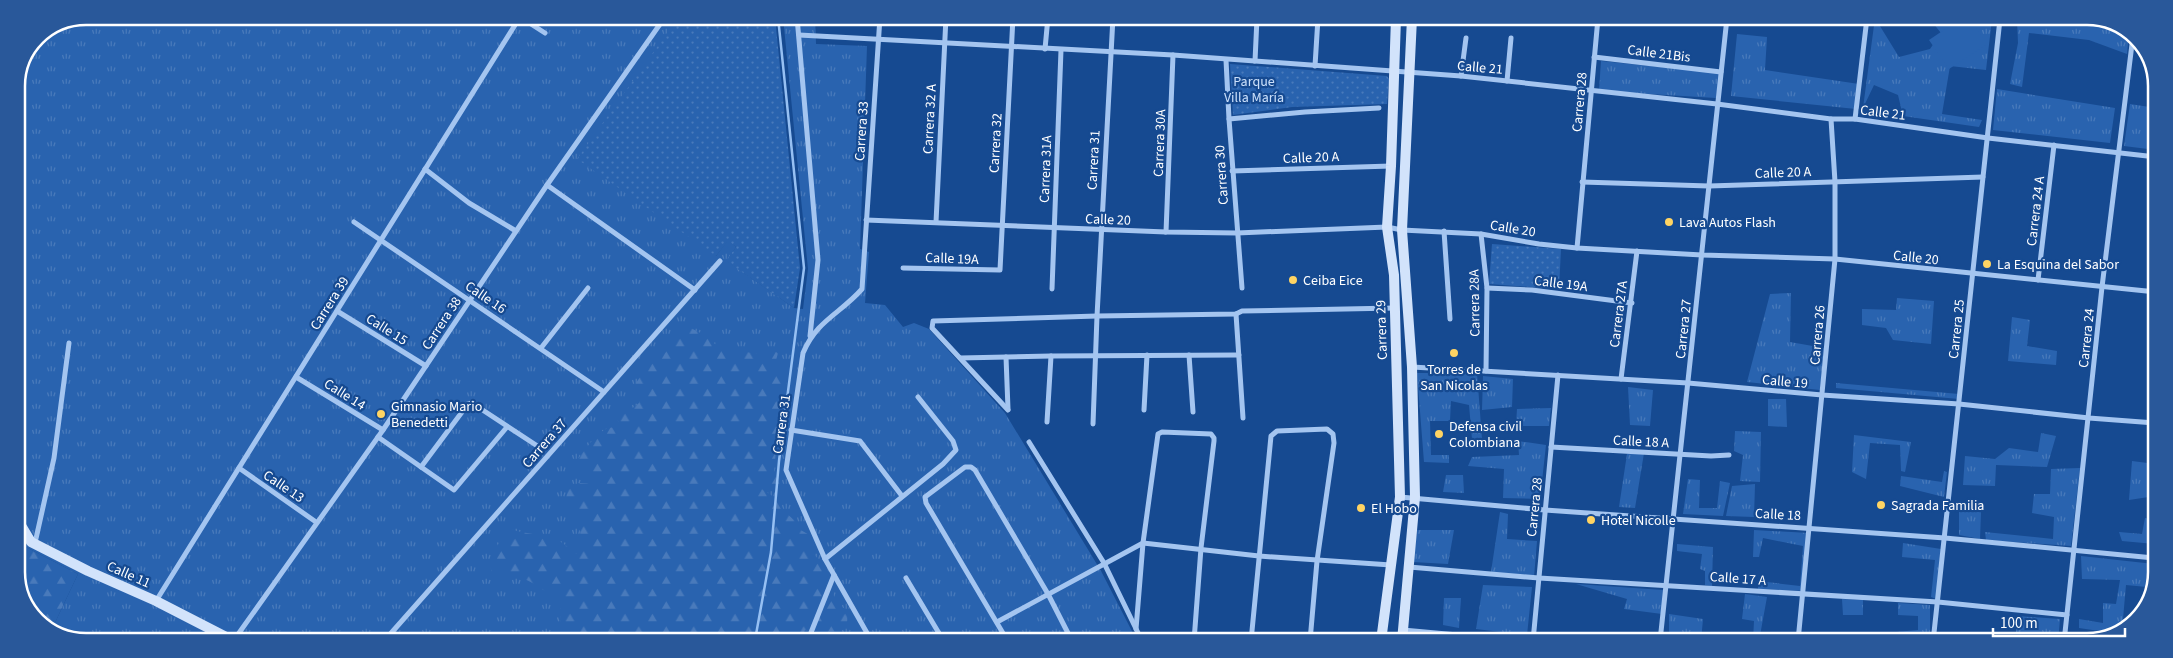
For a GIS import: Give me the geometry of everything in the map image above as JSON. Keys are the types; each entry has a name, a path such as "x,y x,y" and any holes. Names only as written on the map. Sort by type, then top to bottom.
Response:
{"main road":[{"name":"Carrera 29","path":"1382,633 1400,496 1394,275 1387,227 1396,25"},
{"name":"Carrera 29","path":"1403,633 1415,497 1412,367 1402,230 1411,25"},
{"path":"25,531 33,543"},
{"name":"Calle 11","path":"33,543 88,571 156,601 218,633"}],"street":[{"name":"Carrera 39","path":"156,601 515,25"},
{"path":"532,25 545,33"},
{"name":"Carrera 38","path":"237,633 383,430 546,185 659,25"},
{"path":"798,25 818,260 810,337"},
{"name":"Carrera 33","path":"865,246 879,25"},
{"name":"Carrera 32 A","path":"936,222 945,25"},
{"name":"Carrera 32","path":"1000,270 1012,25"},
{"path":"1045,49 1047,25"},
{"name":"Carrera 31","path":"1094,424 1096,316 1113,25"},
{"path":"1255,61 1257,25"},
{"path":"1315,66 1318,25"},
{"name":"Carrera 28","path":"1577,248 1597,25"},
{"name":"Carrera 27","path":"1661,633 1726,25"},
{"path":"1855,119 1866,25"},
{"name":"Carrera 25","path":"1934,633 1999,25"},
{"name":"Calle 21","path":"799,35 1011,48 1174,55 1461,76 1717,104 1831,119 1855,119 1988,138 2148,156"},
{"path":"1461,76 1466,38"},
{"path":"1507,81 1511,38"},
{"name":"Carrera 24","path":"2065,633 2102,287 2132,45"},
{"name":"Carrera 31A","path":"1052,289 1061,50"},
{"name":"Carrera 30A","path":"1166,232 1174,55"},
{"name":"Calle 21Bis","path":"1594,57 1721,72"},
{"name":"Carrera 30","path":"1226,60 1232,172 1242,288"},
{"path":"1229,119 1379,108"},
{"name":"Carrera 26","path":"1799,633 1835,259 1835,182 1831,119"},
{"name":"Carrera 24 A","path":"2038,280 2054,145"},
{"name":"Calle 20 A","path":"1232,172 1391,166"},
{"path":"426,169 469,202 516,231"},
{"name":"Calle 20 A","path":"1582,182 1709,186 1983,177"},
{"path":"546,185 695,290"},
{"name":"Calle 20","path":"866,220 1101,230 1237,233 1387,227 1402,230 1482,234 1539,244 1577,248 1702,255 1835,259 2148,291"},
{"name":"Calle 16","path":"354,222 604,392"},
{"path":"1444,231 1450,319"},
{"name":"Carrera 28A","path":"1482,234 1487,288 1486,371"},
{"name":"Carrera 31","path":"865,246 862,289 851,301 830,315 810,337 803,353 786,470 825,559 867,633"},
{"name":"Carrera 27A","path":"1621,379 1637,251"},
{"name":"Carrera 37","path":"391,633 720,261"},
{"name":"Calle 19A","path":"903,268 1000,270"},
{"path":"541,348 588,288"},
{"name":"Calle 19A","path":"1487,288 1532,290 1632,303"},
{"path":"1006,357 1008,410 932,328 933,321 1236,314 1251,311 1395,308"},
{"name":"Calle 15","path":"337,311 426,366"},
{"path":"1236,314 1243,418"},
{"path":"33,543 54,458 69,343"},
{"path":"960,358 1095,355 1239,355"},
{"path":"1144,410 1147,355"},
{"path":"1189,355 1193,412"},
{"path":"1048,422 1051,356"},
{"name":"Calle 19","path":"1412,367 1688,383 1822,395 1959,404 2148,422"},
{"name":"Carrera 28","path":"1533,633 1558,375"},
{"name":"Calle 14","path":"296,376 383,430"},
{"path":"825,559 943,464 956,450 953,441 918,396"},
{"path":"421,467 468,404 472,403 542,449"},
{"path":"378,437 454,490 506,427"},
{"path":"791,430 860,441 902,496"},
{"path":"1252,633 1271,436 1277,431 1327,430 1333,434 1334,443 1317,561 1311,633"},
{"path":"1136,629 1143,543 1158,434 1162,432 1211,434 1214,441 1201,548 1195,633"},
{"path":"1029,442 1104,563 1138,633"},
{"name":"Calle 18 A","path":"1551,447 1681,455 1729,455"},
{"path":"1003,633 926,503 926,497 965,467 971,467 975,470 1048,594 1068,633"},
{"name":"Calle 13","path":"239,468 316,522"},
{"name":"Calle 18","path":"1400,496 1545,510 1945,538 2148,557"},
{"name":"Calle 11","path":"25,539 33,543"},
{"path":"997,622 1143,543 1317,561 1391,564"},
{"name":"Calle 17 A","path":"1408,566 1539,578 1938,602 2066,614"},
{"path":"811,633 834,575"},
{"path":"906,578 939,633"},
{"path":"1403,630 1436,633"}],"green space":[{"path":"86,25 678,25 716,256 728,240 736,247 727,261 794,308 803,309 808,269 784,25 815,25 816,44 867,46 860,249 869,252 865,303 885,305 903,327 914,323 929,329 1005,413 1101,571 1133,633 86,633 70,631 54,624 78,574 25,547 25,86 26,74 35,52 52,35 74,26"},
{"path":"673,25 776,25 800,268 794,308 726,261 736,247 728,241 716,256 577,159"},
{"path":"1874,25 1879,25 1899,57 1930,49 1941,33 1935,25 1991,25 1986,70 1950,66 1942,114 1982,120 1979,127 1903,116 1898,95 1874,85 1863,108"},
{"path":"1951,25 1974,25 1987,44 1949,69 1929,40"},
{"path":"2017,25 2087,25 2103,27 2114,31 2128,41 2127,54 2089,40 2029,33 2022,87 2010,84 2018,43"},
{"path":"1737,34 1767,37 1765,70 1859,84 1856,109 1731,96"},
{"path":"1601,61 1720,73 1716,98 1599,91"},
{"name":"Parque Villa María","path":"1230,64 1387,76 1389,79 1387,104 1292,107 1233,115"},
{"path":"1997,89 2115,108 2110,143 1993,130"},
{"path":"2130,104 2148,107 2148,149 2124,146"},
{"path":"1492,244 1561,249 1559,289 1489,284"},
{"path":"1791,293 1790,342 1824,348 1820,390 1747,382 1770,294"},
{"path":"1897,298 1934,301 1931,344 1893,340 1886,328 1862,325 1862,309 1896,310"},
{"path":"2012,317 2030,320 2027,346 2057,351 2056,365 2008,361"},
{"path":"687,326 708,337 718,347 725,346 738,351 762,354 767,348 778,353 775,364 788,377 778,427 774,473 782,489 766,485 760,488 777,500 786,513 796,522 799,529 811,536 814,544 809,552 823,564 826,572 825,582 833,590 835,603 847,610 846,626 840,631 823,633 812,633 805,630 804,633 565,633 560,620 561,605 544,590 523,578 507,574 493,575 490,564 493,554 501,540 511,529 552,538 576,554 582,549 579,528 566,500 569,488 579,483 593,484 592,479 579,473 573,465 594,438 604,430 609,428 625,429 616,419 617,407 630,410 639,403 640,392 636,383 649,364 666,352 679,331"},
{"path":"1417,373 1477,373 1482,439 1472,439 1469,405 1451,401 1450,421 1430,421 1431,455 1449,455 1449,463 1424,462"},
{"path":"1483,376 1513,379 1512,407 1482,410"},
{"path":"1836,383 1959,394 1959,399 1836,388"},
{"path":"1628,387 1653,390 1650,426 1630,425"},
{"path":"1768,399 1786,399 1787,427 1768,426"},
{"path":"1551,408 1549,426 1516,426 1517,409"},
{"path":"1735,431 1761,432 1760,482 1740,481 1743,455 1734,451"},
{"path":"2041,433 2056,436 2047,467 1996,465 1995,486 1963,485 1965,456 1995,459 2009,448 2038,452"},
{"path":"1854,435 1911,442 1905,472 1901,471 1900,445 1870,443 1866,479 1852,472"},
{"path":"1518,441 1546,445 1540,499 1503,498 1504,469 1468,466 1472,457 1519,455"},
{"path":"1644,453 1635,508 1619,507 1627,454"},
{"path":"2132,461 2148,463 2148,497 2129,500"},
{"path":"2080,468 2071,546 1986,540 1985,532 2053,539 2054,517 2032,513 2034,494 2050,494 2051,469"},
{"path":"1944,471 1947,472 1944,497 1900,486 1901,476 1942,482"},
{"path":"1446,475 1463,475 1464,493 1443,492"},
{"path":"1688,479 1700,480 1699,508 1717,508 1720,481 1730,483 1723,516 1683,514"},
{"path":"1755,484 1754,517 1726,516 1732,486"},
{"path":"1959,511 1981,512 1980,539 1959,535"},
{"path":"1500,512 1508,514 1507,539 1537,541 1534,577 1491,572"},
{"path":"2145,518 2148,519 2148,543 2122,541 2119,532 2142,534"},
{"path":"1417,530 1454,530 1448,564 1413,562"},
{"path":"1754,530 1809,533 1805,591 1758,589 1758,581 1800,586 1803,546 1763,538 1759,557 1753,557"},
{"path":"1903,543 1941,549 1936,599 1931,597 1935,560 1902,557"},
{"path":"1677,544 1713,547 1712,586 1705,585 1705,571 1700,569 1702,554 1677,551"},
{"path":"25,547 78,574 54,624 35,606 30,595 25,576"},
{"path":"2081,556 2148,563 2146,587 2126,585 2123,621 2114,627 2102,631 2079,628 2079,619 2103,623 2103,603 2116,604 2120,580 2082,579"},
{"path":"1576,584 1663,590 1662,614 1624,609 1627,599"},
{"path":"1483,585 1532,587 1527,633 1476,629"},
{"path":"1745,594 1767,597 1760,633 1753,633 1754,621 1742,619"},
{"path":"1444,598 1461,598 1459,628 1443,625"},
{"path":"1842,599 1863,600 1863,615 1843,615"},
{"path":"1898,603 1930,605 1930,633 1896,633 1918,630 1918,616 1898,615"},
{"path":"1669,614 1703,619 1702,633 1669,633"},
{"path":"2018,616 2060,619 2059,633 2016,632"}],"waterway":[{"path":"756,633 771,552 779,461 804,268 779,25"}],"place":[{"name":"Lava Autos Flash","path":"1669,222"},
{"name":"La Esquina del Sabor","path":"1987,264"},
{"name":"Ceiba Eice","path":"1293,280"},
{"name":"Torres de San Nicolas","path":"1454,353"},
{"name":"Gimnasio Mario Benedetti","path":"381,414"},
{"name":"Defensa civil Colombiana","path":"1439,434"},
{"name":"Sagrada Familia","path":"1881,505"},
{"name":"El Hobo","path":"1361,508"},
{"name":"Hotel Nicolle","path":"1591,520"}]}
